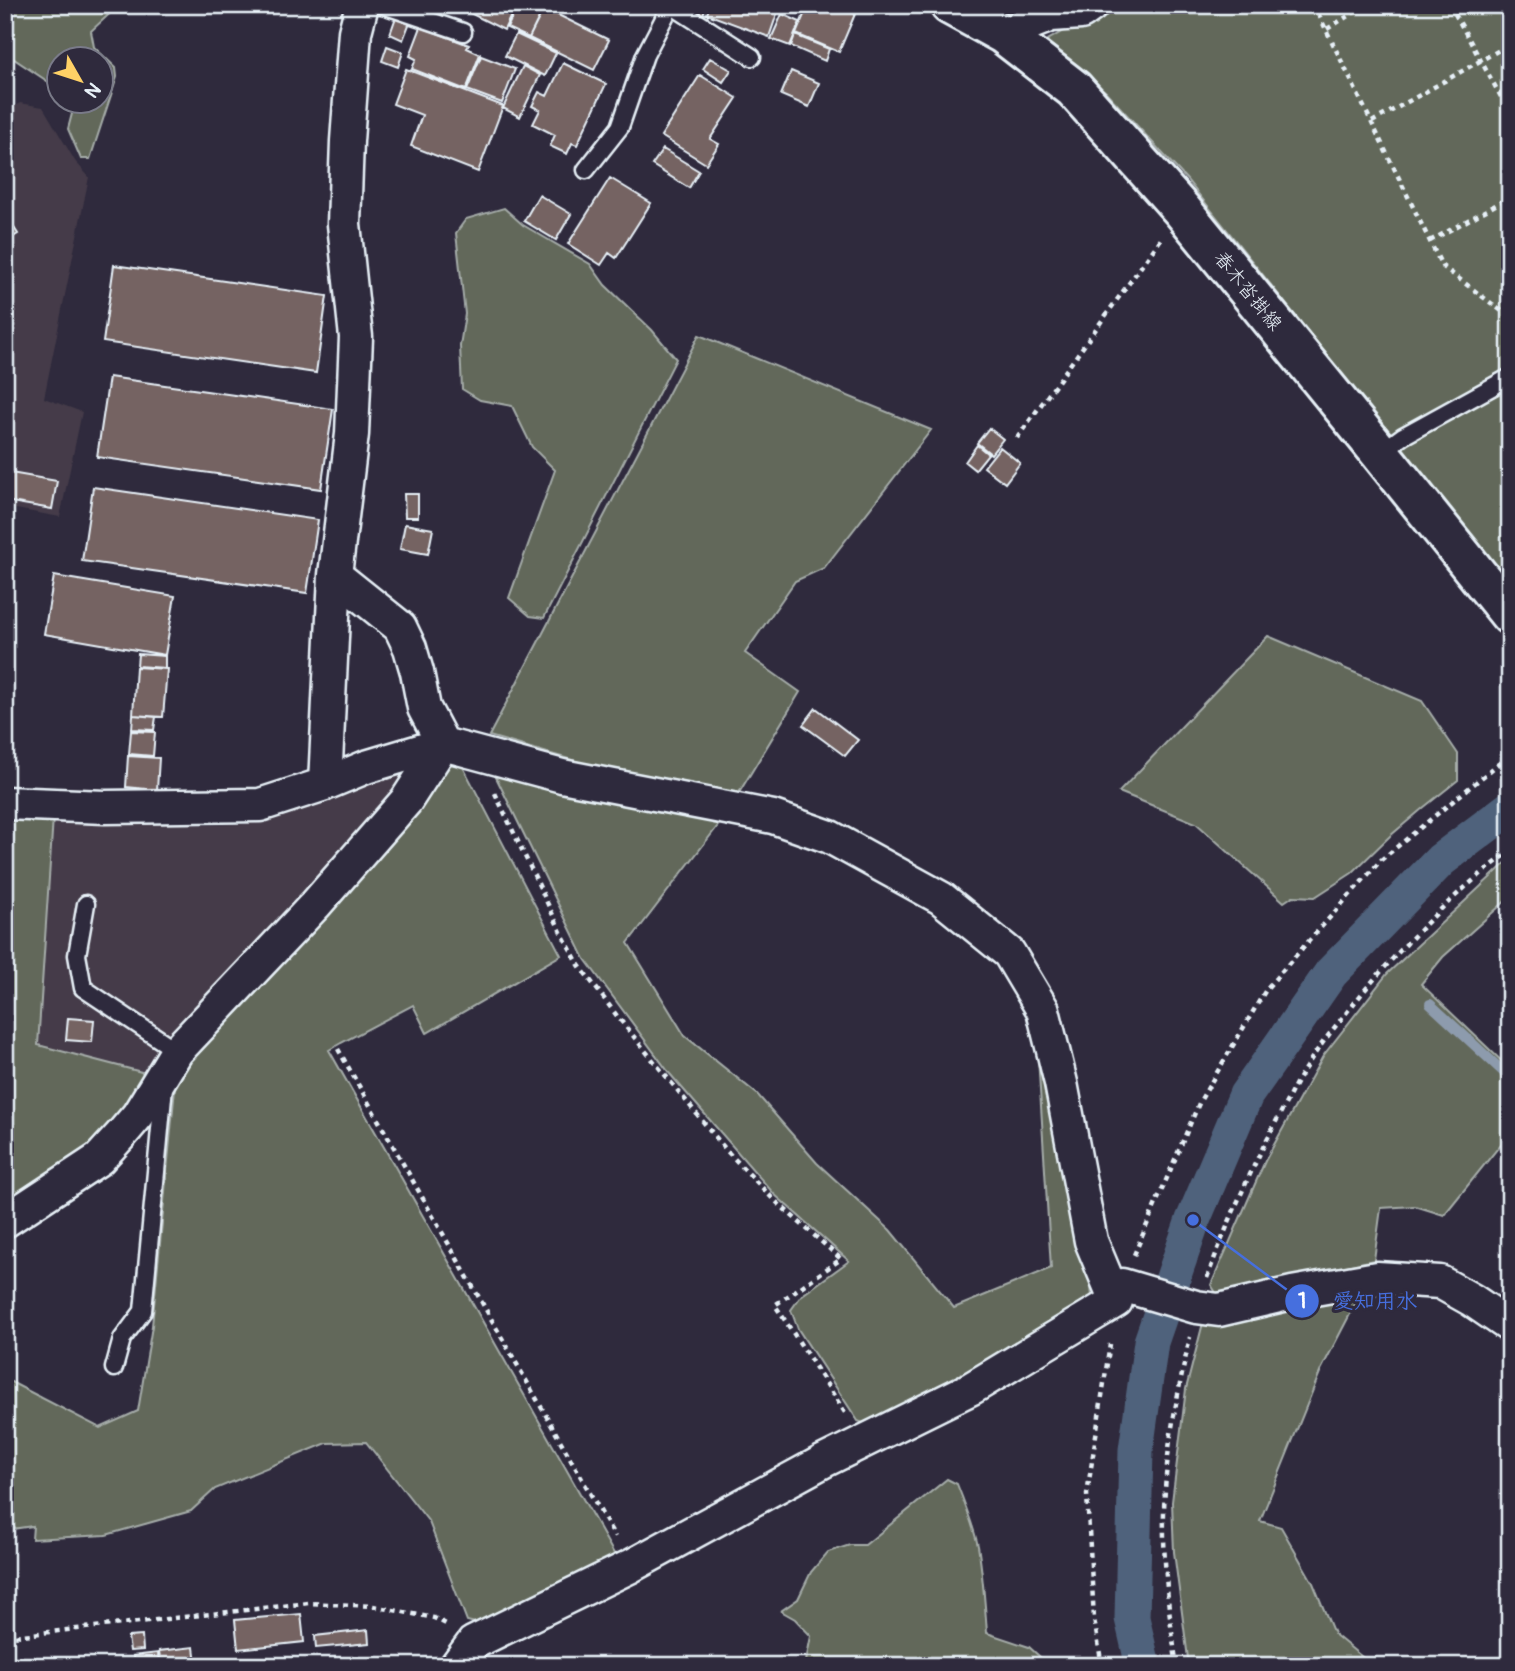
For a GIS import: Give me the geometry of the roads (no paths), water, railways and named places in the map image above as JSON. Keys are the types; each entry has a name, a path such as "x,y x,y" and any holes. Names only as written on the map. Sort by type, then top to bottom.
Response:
{"main road":[{"name":"春木沓掛線","path":"950,5 1003,34 1074,89 1182,210 1510,615"}],"street":[{"path":"325,783 335,575 352,434 356,337 344,224 355,32 362,5"},
{"path":"1003,34 1051,15 1081,13 1092,5"},
{"path":"335,575 400,627 410,648 424,708 443,744"},
{"path":"5,1221 99,1159 138,1115 171,1060 316,904 406,801 443,744"},
{"path":"5,803 105,807 260,806 366,767 443,744 562,776 773,817 830,837 941,898 1009,953 1043,1010 1061,1083 1091,1241 1119,1293"},
{"path":"465,1654 863,1442 972,1388 1119,1293 1219,1310 1292,1293 1377,1278 1440,1282 1510,1326"}],"lane":[{"path":"383,5 463,32"},
{"path":"586,170 620,127 645,55 671,5 752,57"},
{"path":"1381,453 1403,436 1510,377"},
{"path":"86,904 77,955 83,988 171,1060 143,1311 122,1339 114,1368"}],"waterway":[{"path":"1143,1666 1132,1618 1136,1450 1151,1342 1193,1220 1246,1095 1331,973 1441,860 1510,808"},
{"path":"1430,1004 1510,1078"}],"place":[{"name":"愛知用水","path":"1193,1220"}]}
